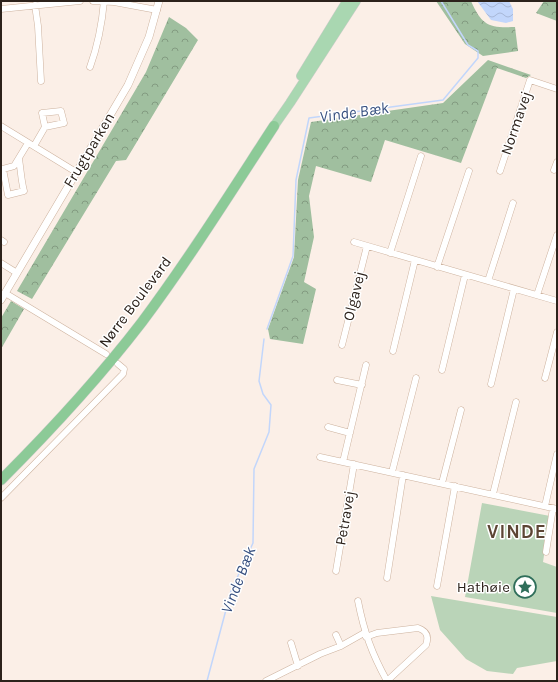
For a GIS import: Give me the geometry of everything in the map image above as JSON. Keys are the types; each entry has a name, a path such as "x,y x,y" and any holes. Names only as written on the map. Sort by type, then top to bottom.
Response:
{"highway":[{"name":"Nørre Boulevard","path":"1,480 80,397 141,323 195,247 274,126"}],"main road":[{"name":"Nørre Boulevard","path":"274,126 294,87 347,1"},
{"name":"Nørre Boulevard","path":"274,126 356,1"}],"street":[{"path":"1,9 21,4 80,1"},
{"path":"93,1 114,1 157,10"},
{"path":"90,67 99,37 104,1"},
{"name":"Frugtparken","path":"1,300 128,85 149,37 159,1"},
{"path":"35,4 38,26 41,81"},
{"name":"Normavej","path":"500,171 530,80 557,89"},
{"path":"1,126 76,172"},
{"path":"19,159 23,177 21,181 24,191 8,195 3,169 14,166 19,159 45,127"},
{"path":"390,253 421,156"},
{"path":"554,170 557,162"},
{"path":"437,266 469,171"},
{"path":"488,281 513,203"},
{"path":"537,295 557,235"},
{"path":"354,242 557,301"},
{"name":"Olgavej","path":"342,345 367,246"},
{"path":"393,351 416,260"},
{"path":"1,263 17,273"},
{"path":"442,370 465,275"},
{"path":"491,384 514,289"},
{"path":"5,293 106,354"},
{"path":"545,378 557,332"},
{"path":"1,498 124,374 124,369 118,364"},
{"path":"343,462 366,365"},
{"path":"392,472 416,378"},
{"path":"337,380 362,385"},
{"path":"492,494 516,402"},
{"path":"442,483 461,410"},
{"path":"328,427 350,433"},
{"path":"545,506 557,454"},
{"path":"320,457 555,508 546,552"},
{"name":"Petravej","path":"336,571 354,464"},
{"path":"387,578 403,475"},
{"path":"437,586 455,486"},
{"path":"266,681 277,674 298,666 320,654 365,635 418,628 424,630 427,634 428,639 426,645 387,681 375,660 365,635 358,601"},
{"path":"336,635 341,646"},
{"path":"291,643 298,666"}],"green space":[{"path":"436,1 471,1 479,16 487,24 499,27 515,27 518,51 483,56 465,44"},
{"path":"544,1 557,1 557,21 536,13"},
{"path":"169,17 186,28 198,40 126,160 116,161 32,299 17,291 146,72"},
{"path":"488,60 531,75 526,78 497,68 461,163 385,140 371,182 316,166 309,196 314,237 304,282 316,289 303,344 270,339 268,329 294,257 298,180 311,122 443,103"},
{"path":"11,301 24,309 1,349 1,318"},
{"path":"482,503 550,516 543,562 557,567 557,613 465,597"},
{"path":"431,596 557,617 557,661 517,668 513,674 487,671 466,659 440,630"}],"water":[{"path":"477,1 509,1 513,9 513,21 506,23 491,20"}],"waterway":[{"name":"Vinde Bæk","path":"267,329 293,256 296,180 309,118 443,100 478,58 478,51 468,45 441,1"},
{"name":"Vinde Bæk","path":"207,681 231,591 253,543 254,469 269,432 271,405 263,394 259,381 264,339"}],"place":[{"name":"Hathøie","path":"525,587"}],"district":[{"name":"VINDE","path":"517,532"}]}
